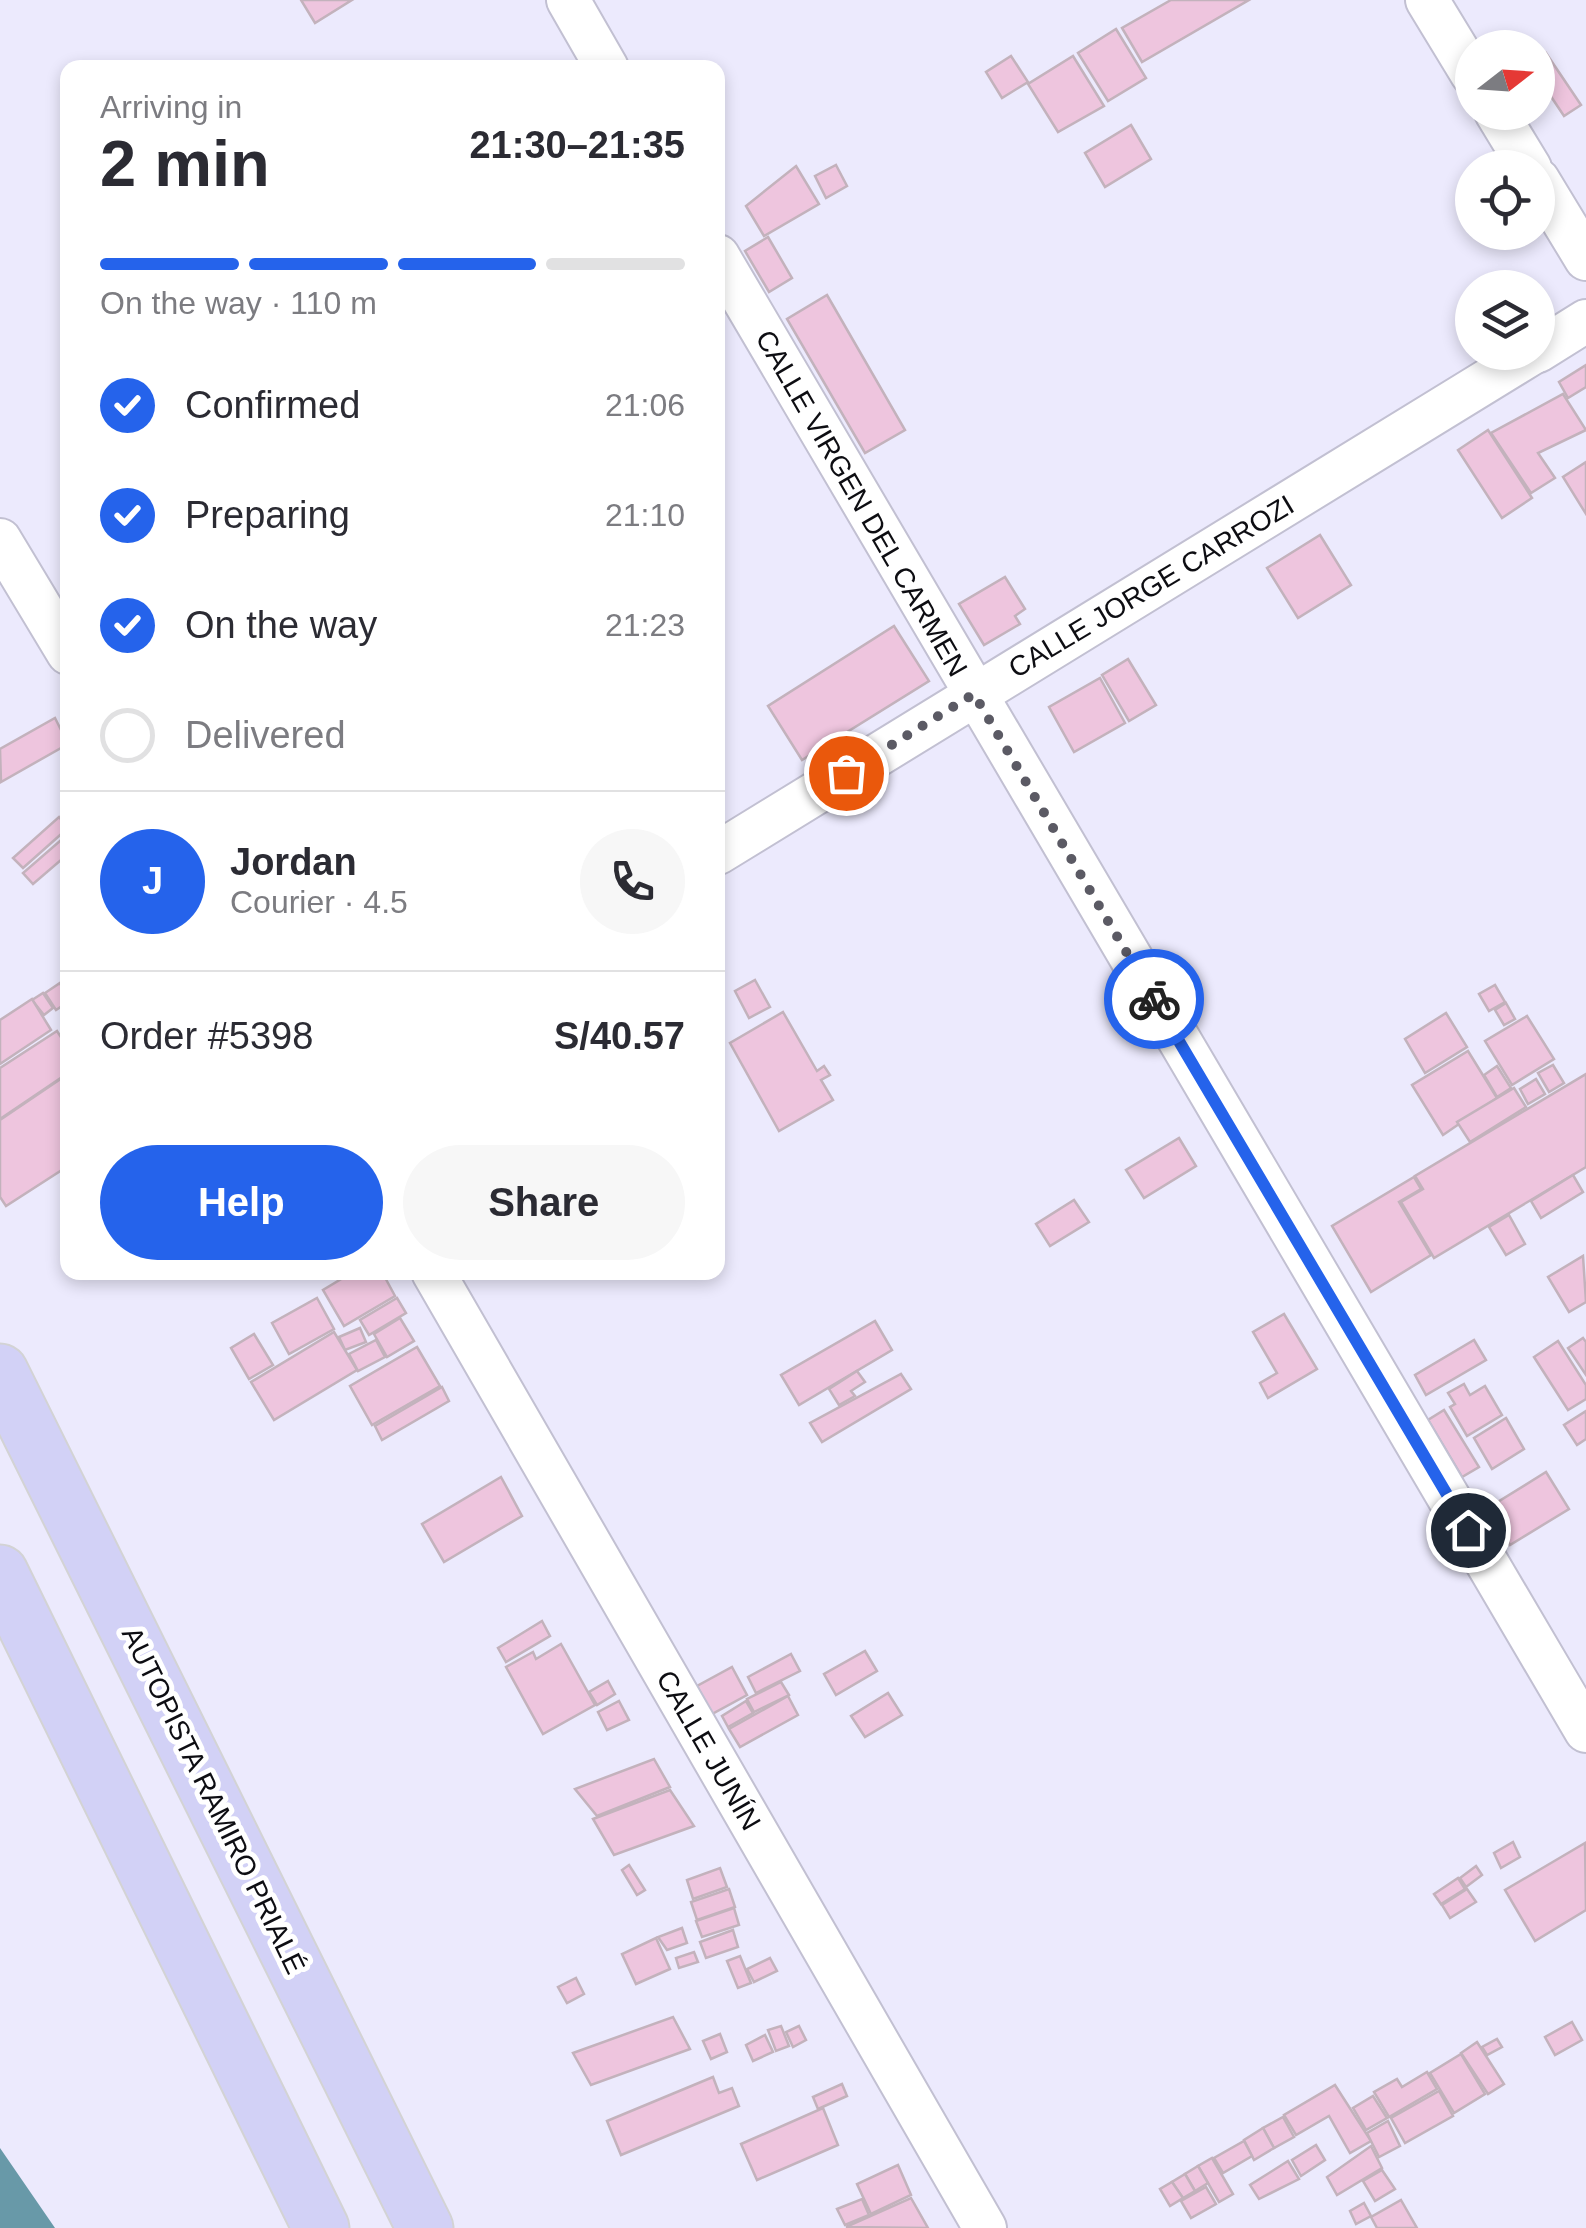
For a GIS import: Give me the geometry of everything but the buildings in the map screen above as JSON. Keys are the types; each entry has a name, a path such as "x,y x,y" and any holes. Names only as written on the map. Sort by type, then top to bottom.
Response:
{"highway":[{"name":"AUTOPISTA RAMIRO PRIALÉ","path":"0,1372 426,2228"},
{"path":"0,1573 321,2228"}],"street":[{"path":"568,0 602,60"},
{"path":"1427,0 1455,46"},
{"path":"1555,208 1586,258"},
{"name":"CALLE VIRGEN DEL CARMEN","path":"725,268 1586,1731"},
{"name":"CALLE JORGE CARROZI","path":"1555,340 1586,321"},
{"name":"CALLE JORGE CARROZI","path":"725,849 1506,370"},
{"path":"0,540 60,641"},
{"name":"CALLE JUNÍN","path":"437,1280 984,2228"}],"water":[{"path":"0,2148 55,2228 0,2228"}],"way so far":[{"path":"846,773 974,694 1154,999"}],"route":[{"path":"1154,999 1468,1530"}]}
